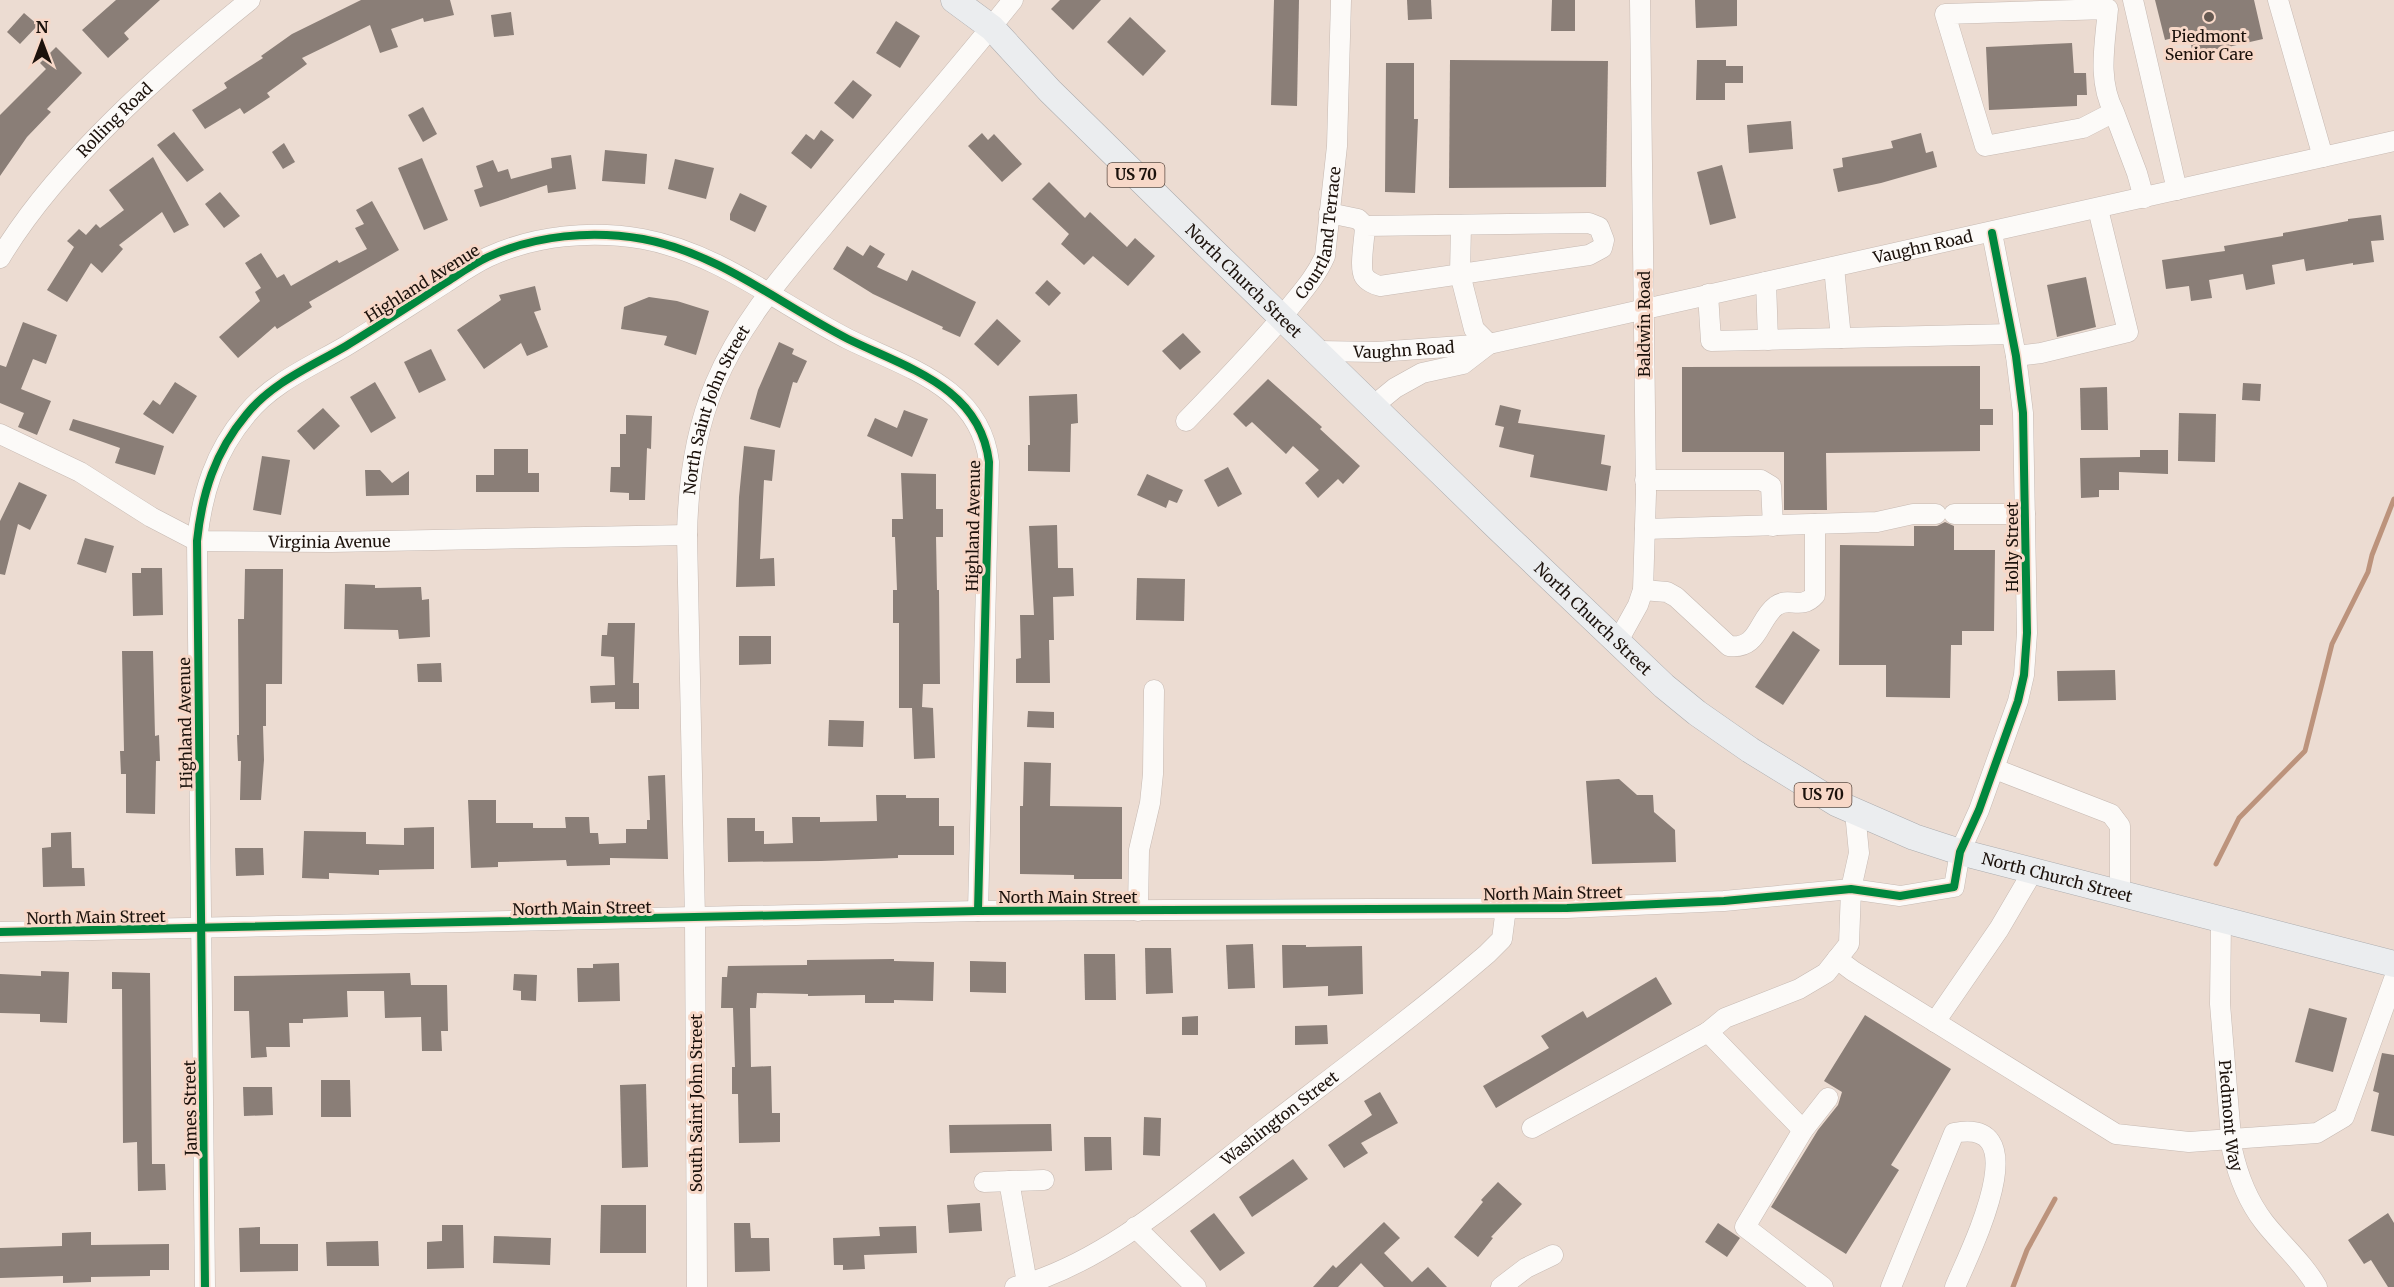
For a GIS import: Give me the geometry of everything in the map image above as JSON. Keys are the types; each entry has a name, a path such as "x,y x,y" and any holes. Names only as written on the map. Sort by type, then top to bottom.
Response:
{"main road":[{"name":"North Church Street","path":"954,0 992,28 1050,91 1497,528 1664,686 1697,713 1799,782 1855,812 1914,837 1960,852 2394,964"}],"street":[{"name":"Rolling Road","path":"0,258 22,225 85,150 142,94 208,34 250,0"},
{"name":"North Saint John Street","path":"695,919 687,511 704,413 714,384 734,343 768,293 992,28 1013,0"},
{"name":"Courtland Terrace","path":"1186,421 1253,353 1319,268 1325,256 1337,146 1341,0"},
{"name":"Baldwin Road","path":"1618,641 1638,605 1643,590 1645,480 1640,0"},
{"path":"2133,0 2178,190"},
{"path":"2278,0 2323,157"},
{"path":"2114,112 2083,129 1985,146 1945,14 2111,4 2103,61 2104,82 2107,99 2114,112 2137,173 2144,198"},
{"name":"Vaughn Road","path":"1318,351 1399,351 1489,344 2394,141"},
{"path":"2016,356 2127,332 2098,208"},
{"path":"1329,213 1358,219 1365,226 1589,223 1599,227 1604,240 1602,248 1589,255 1380,286 1373,284 1364,276 1362,266 1365,226"},
{"path":"1461,225 1460,274 1474,329 1489,344"},
{"name":"Holly Street","path":"1960,852 1995,769 2018,701 2024,675 2027,633 2023,413 2016,356 1992,233"},
{"name":"Highland Avenue","path":"201,928 197,541 201,508 215,463 232,432 258,402 301,370 346,346 487,257 537,241 577,235 643,239 682,249 768,293 808,318 951,391 971,412 982,432 989,462 978,911"},
{"path":"1833,267 1841,338"},
{"path":"1766,282 1768,340"},
{"path":"1708,294 1711,341 2011,334"},
{"name":"Vaughn Road","path":"1373,405 1395,388 1422,374 1462,364 1489,344"},
{"name":"Virginia Avenue","path":"0,434 80,472 151,517 197,541 332,542 687,535"},
{"path":"1645,480 1761,480 1771,486 1773,526"},
{"path":"1645,529 1877,522 1913,514 2025,514"},
{"path":"1643,590 1667,592 1676,597 1729,646 1739,647 1747,644 1775,606 1785,602 1798,604 1810,601 1815,595 1815,524"},
{"path":"1138,911 1138,850 1150,803 1153,774 1154,690"},
{"path":"1995,769 2110,814 2116,819 2120,826 2120,893"},
{"path":"1532,1128 1708,1032 1725,1018 1799,989 1826,973 1849,944 1851,889 1859,853 1855,812"},
{"name":"North Main Street","path":"0,932 695,919 978,911 1506,908 1724,901 1851,889 1900,896 1954,887 1960,852"},
{"path":"1935,1022 1999,929 2033,871"},
{"name":"Washington Street","path":"1021,1285 1065,1269 1094,1254 1135,1227 1340,1072 1487,954 1502,939 1506,908"},
{"name":"South Saint John Street","path":"695,919 697,1287"},
{"name":"Piedmont Way","path":"2221,920 2220,1004 2231,1138 2236,1169 2247,1196 2263,1221 2309,1274 2317,1287"},
{"name":"James Street","path":"201,928 205,1287"},
{"path":"1837,959 2116,1134 2189,1142 2317,1133 2344,1117 2394,979"},
{"path":"1708,1032 1803,1130"},
{"path":"1823,1287 1745,1227 1803,1130 1828,1098"},
{"path":"1891,1287 1954,1133 1979,1132 1989,1139 1997,1157 1992,1195 1955,1287"},
{"path":"984,1182 1044,1180"},
{"path":"1009,1181 1021,1285"},
{"path":"1135,1227 1196,1287"},
{"path":"1501,1287 1526,1268 1554,1255"}],"building":[{"path":"116,0 160,0 124,33 129,39 108,58 82,30"},
{"path":"361,0 450,0 454,15 424,22 423,18 391,29 398,47 380,53 370,25 302,58 307,64 267,93 270,97 244,114 240,108 205,129 192,110 227,88 224,83 263,58 261,56 292,34"},
{"path":"1060,0 1101,0 1073,30 1051,9"},
{"path":"1274,0 1299,0 1297,106 1271,105"},
{"path":"1407,0 1431,0 1432,19 1408,20"},
{"path":"1552,0 1575,0 1575,31 1551,31"},
{"path":"1695,0 1737,0 1737,26 1696,28"},
{"name":"Piedmont Senior Care","path":"2155,0 2254,0 2263,39 2193,55 2189,34 2165,40"},
{"path":"511,12 514,35 494,37 491,15"},
{"path":"24,13 38,25 20,44 7,32"},
{"path":"1130,17 1166,51 1143,76 1107,42"},
{"path":"896,21 920,36 900,68 876,53"},
{"path":"2072,43 2074,73 2086,73 2087,95 2077,95 2077,106 1989,110 1986,47"},
{"path":"56,47 82,73 47,109 51,112 27,137 0,176 0,115 46,69 40,63"},
{"path":"1450,60 1608,61 1606,187 1449,188"},
{"path":"1697,60 1726,60 1726,66 1743,66 1743,83 1725,83 1725,100 1696,100"},
{"path":"1386,63 1414,63 1414,119 1418,119 1415,193 1385,192"},
{"path":"853,80 872,95 853,119 834,103"},
{"path":"423,107 437,134 423,142 408,115"},
{"path":"1791,121 1793,149 1749,153 1747,125"},
{"path":"821,130 834,140 811,169 791,153 806,134 814,140"},
{"path":"174,132 204,170 187,182 157,145"},
{"path":"982,133 988,140 994,134 1022,164 1002,182 968,146"},
{"path":"1921,133 1926,153 1933,151 1937,167 1881,183 1838,192 1833,169 1843,167 1842,158 1893,148 1891,141"},
{"path":"284,143 295,162 283,169 272,152"},
{"path":"605,150 647,154 645,184 602,181"},
{"path":"571,155 576,189 548,193 547,185 480,207 474,190 483,187 476,166 493,160 498,172 508,169 511,179 552,168 551,158"},
{"path":"153,157 189,225 174,233 162,212 119,245 123,249 102,273 91,263 67,302 47,290 74,247 67,241 79,229 86,235 96,224 100,228 124,210 109,190"},
{"path":"422,158 448,220 424,230 398,168"},
{"path":"675,159 714,168 706,199 668,189"},
{"path":"1722,165 1736,218 1710,225 1697,172"},
{"path":"1049,182 1085,218 1090,212 1127,247 1135,238 1155,256 1128,286 1093,256 1084,265 1061,244 1069,234 1032,199"},
{"path":"220,192 240,216 224,228 205,204"},
{"path":"740,193 767,206 755,232 730,220 730,214"},
{"path":"372,201 399,250 309,302 312,307 277,329 275,326 238,358 219,337 260,301 255,292 261,288 245,263 261,253 277,278 284,274 291,286 337,260 339,263 367,249 355,228 364,224 356,210"},
{"path":"2381,215 2384,240 2371,241 2374,262 2306,271 2304,259 2272,265 2275,284 2246,290 2243,274 2209,280 2212,298 2191,301 2189,286 2166,289 2162,260 2225,251 2224,246 2283,236 2283,233 2348,221 2348,219"},
{"path":"870,245 885,254 877,267 907,281 912,270 976,302 960,337 873,294 833,269 847,246 863,256"},
{"path":"2086,277 2096,327 2057,337 2047,285"},
{"path":"1047,280 1061,293 1049,306 1035,293"},
{"path":"535,286 541,310 534,312 548,347 527,356 521,343 484,369 457,330 501,300 499,295"},
{"path":"649,297 677,301 709,311 696,355 664,345 667,336 621,329 624,307"},
{"path":"997,319 1021,341 998,366 974,344"},
{"path":"23,322 57,335 46,364 33,359 21,389 51,401 37,435 18,427 24,413 0,403 0,365 6,367"},
{"path":"1183,333 1201,352 1180,370 1162,351"},
{"path":"779,342 794,349 792,354 807,361 797,383 793,382 780,428 750,419 758,390"},
{"path":"431,349 446,380 419,393 404,362"},
{"path":"1980,366 1980,409 1993,409 1993,425 1980,425 1980,451 1826,453 1827,510 1784,510 1784,452 1682,452 1682,367"},
{"path":"1268,379 1322,427 1320,429 1360,466 1343,484 1338,479 1318,498 1305,483 1319,470 1293,446 1286,454 1252,422 1246,427 1233,414"},
{"path":"175,382 197,396 173,434 143,414 153,400 160,405"},
{"path":"375,382 396,418 371,433 350,397"},
{"path":"2243,383 2261,384 2260,401 2242,400"},
{"path":"2107,387 2108,430 2081,430 2080,388"},
{"path":"1077,394 1078,423 1071,424 1070,472 1028,471 1029,396"},
{"path":"1500,405 1521,410 1518,423 1605,435 1601,464 1611,466 1607,491 1530,477 1534,455 1499,447 1504,427 1495,425"},
{"path":"323,408 340,426 314,450 297,431"},
{"path":"904,410 928,419 912,457 867,436 875,418 897,428"},
{"path":"2179,413 2216,414 2215,462 2178,461"},
{"path":"626,415 652,416 651,449 647,448 645,500 629,500 629,493 610,492 611,467 620,467 620,434 626,434"},
{"path":"73,419 164,446 155,475 115,463 120,448 69,430"},
{"path":"744,446 775,450 772,481 764,480 760,559 774,558 775,586 736,587 739,497"},
{"path":"494,449 528,449 528,473 539,473 539,492 476,492 476,475 494,475"},
{"path":"2140,450 2168,450 2168,474 2119,472 2119,490 2099,490 2099,497 2081,498 2080,458 2140,457"},
{"path":"262,456 290,460 281,515 253,510"},
{"path":"1228,467 1242,494 1218,507 1204,480"},
{"path":"365,470 380,470 392,483 409,471 409,495 366,496"},
{"path":"901,473 936,474 936,509 943,509 943,537 936,537 940,684 923,684 922,707 933,708 935,758 914,759 912,708 899,708 899,623 893,623 893,590 897,590 892,519 903,519"},
{"path":"1147,474 1183,490 1177,503 1169,500 1166,508 1137,495"},
{"path":"19,482 47,495 30,530 18,524 5,575 0,574 0,521"},
{"path":"1945,522 1954,526 1954,550 1995,550 1994,631 1962,631 1962,645 1951,645 1950,698 1886,697 1886,665 1839,665 1840,545 1914,546 1914,526 1937,526"},
{"path":"1057,525 1058,568 1073,568 1074,596 1053,597 1054,640 1049,640 1050,683 1016,683 1016,659 1021,658 1020,615 1034,615 1029,526"},
{"path":"85,538 114,546 106,573 77,564"},
{"path":"141,568 162,568 163,615 133,616 132,573 141,573"},
{"path":"245,569 283,569 282,684 266,684 266,726 263,726 264,760 261,800 240,800 241,761 238,761 237,735 239,735 238,619 244,619"},
{"path":"1137,578 1185,579 1184,621 1136,620"},
{"path":"345,584 375,585 375,588 421,587 422,600 429,599 430,637 399,639 398,630 344,629"},
{"path":"608,623 635,623 633,683 639,683 639,709 615,709 615,702 591,703 590,686 615,685 614,657 601,656 602,635 607,635"},
{"path":"1793,631 1820,650 1783,705 1755,687"},
{"path":"739,636 771,636 771,664 739,665"},
{"path":"122,651 153,651 155,736 159,735 160,761 156,761 155,814 126,813 126,774 121,774 120,751 124,751"},
{"path":"441,663 442,682 418,682 417,664"},
{"path":"2115,670 2116,700 2058,701 2057,671"},
{"path":"1028,711 1054,712 1054,728 1027,727"},
{"path":"829,720 864,721 863,747 828,746"},
{"path":"1024,762 1051,763 1050,806 1122,807 1122,879 1074,879 1074,875 1020,874 1020,806 1023,806"},
{"path":"665,775 668,859 610,858 610,865 567,866 566,860 498,862 498,867 471,868 468,800 496,800 496,823 533,823 533,828 566,828 565,817 589,817 590,833 598,833 599,844 626,843 626,829 647,829 647,820 650,820 648,776"},
{"path":"1619,779 1637,795 1653,795 1654,812 1675,830 1676,862 1592,864 1586,781"},
{"path":"876,795 939,798 939,826 954,826 954,855 898,855 898,858 821,861 728,862 727,818 755,818 755,831 764,831 764,844 793,843 792,817 820,817 820,822 877,821"},
{"path":"434,827 434,869 379,870 379,875 329,873 329,879 302,878 304,831 366,832 366,844 404,845 404,828"},
{"path":"71,832 72,868 84,868 85,886 43,887 42,848 51,847 51,833"},
{"path":"235,848 263,848 264,875 236,876"},
{"path":"1253,944 1255,988 1228,989 1226,945"},
{"path":"1282,945 1362,946 1363,994 1328,996 1328,986 1283,988"},
{"path":"1145,948 1171,948 1173,993 1146,994"},
{"path":"1084,954 1115,954 1116,1000 1085,1000"},
{"path":"894,959 894,961 934,962 933,1001 894,1000 894,1003 865,1003 865,995 808,996 808,994 757,993 756,1008 750,1008 751,1067 771,1066 772,1113 780,1113 780,1142 739,1143 738,1094 732,1094 732,1067 735,1067 733,1008 721,1008 722,977 727,977 728,966 807,965 807,960"},
{"path":"970,961 1006,962 1006,993 970,992"},
{"path":"619,963 620,1001 578,1002 577,968 593,968 593,964"},
{"path":"41,971 69,972 67,1023 40,1022 40,1014 0,1013 0,974 41,976"},
{"path":"112,972 150,973 152,1164 165,1164 166,1190 138,1191 137,1142 123,1143 122,989 112,989"},
{"path":"410,973 411,985 447,985 448,1031 441,1031 442,1051 422,1051 421,1017 385,1018 384,991 347,991 348,1017 303,1019 303,1023 289,1023 290,1047 266,1047 267,1057 251,1058 249,1011 234,1011 234,976"},
{"path":"514,974 537,975 536,1001 521,1000 521,991 513,990"},
{"path":"1656,977 1672,1004 1496,1108 1483,1086 1549,1048 1541,1036 1583,1011 1587,1018"},
{"path":"2309,1008 2347,1018 2333,1072 2295,1062"},
{"path":"1865,1015 1951,1069 1891,1165 1899,1170 1846,1254 1771,1207 1818,1130 1838,1105 1842,1092 1824,1081"},
{"path":"1198,1016 1198,1035 1182,1035 1182,1017"},
{"path":"1327,1025 1328,1044 1295,1045 1295,1026"},
{"path":"2382,1053 2394,1055 2394,1136 2371,1131 2379,1093 2373,1091"},
{"path":"321,1080 350,1080 351,1117 321,1117"},
{"path":"646,1084 648,1167 622,1168 620,1085"},
{"path":"243,1087 272,1087 273,1115 244,1116"},
{"path":"1380,1092 1398,1123 1361,1143 1368,1153 1344,1168 1328,1145 1372,1115 1364,1101"},
{"path":"1144,1117 1161,1118 1160,1156 1143,1155"},
{"path":"1051,1124 1052,1151 950,1153 949,1125"},
{"path":"1084,1137 1111,1137 1112,1170 1085,1171"},
{"path":"1293,1159 1308,1179 1252,1217 1239,1197"},
{"path":"1498,1182 1522,1204 1491,1237 1493,1238 1478,1257 1454,1237 1483,1202 1481,1200"},
{"path":"980,1203 982,1231 949,1233 947,1205"},
{"path":"601,1205 646,1205 646,1253 600,1253"},
{"path":"1214,1213 1245,1253 1220,1271 1190,1231"},
{"path":"2388,1213 2394,1223 2394,1287 2388,1287 2371,1260 2364,1264 2348,1240"},
{"path":"1384,1222 1400,1238 1384,1253 1412,1282 1428,1267 1447,1287 1384,1287 1361,1263 1338,1287 1313,1287 1333,1265 1336,1268"},
{"path":"734,1223 750,1223 751,1238 769,1238 770,1271 735,1272"},
{"path":"1718,1223 1740,1238 1727,1257 1705,1242"},
{"path":"442,1225 463,1225 464,1268 427,1269 427,1242 442,1241"},
{"path":"916,1226 917,1253 864,1255 865,1269 843,1270 843,1265 834,1265 833,1238 880,1236 879,1227"},
{"path":"260,1227 260,1244 298,1244 298,1271 240,1272 239,1228"},
{"path":"91,1232 91,1245 169,1244 169,1270 150,1270 150,1276 91,1277 91,1282 63,1283 63,1276 0,1278 0,1248 62,1246 62,1233"},
{"path":"494,1236 551,1238 550,1265 493,1263"},
{"path":"378,1241 379,1266 327,1266 326,1242"}],"waterway":[{"path":"2216,864 2239,818 2305,751 2332,644 2368,572 2372,555 2394,499"},
{"path":"2013,1287 2027,1250 2055,1199"}],"cycle path":[{"path":"0,932 978,911 1567,908 1724,901 1851,889 1900,896 1954,887 1960,852 1979,810 2018,701 2024,675 2027,633 2023,413 2016,356 1992,233"},
{"path":"205,1287 197,541 202,506 218,458 226,444 246,415 267,394 488,257 525,244 564,236 624,236 671,246 724,268 823,326 916,371 937,383 956,398 971,415 983,436 989,462 978,911"}],"place":[{"name":"Piedmont Senior Care","path":"2209,17"}]}
